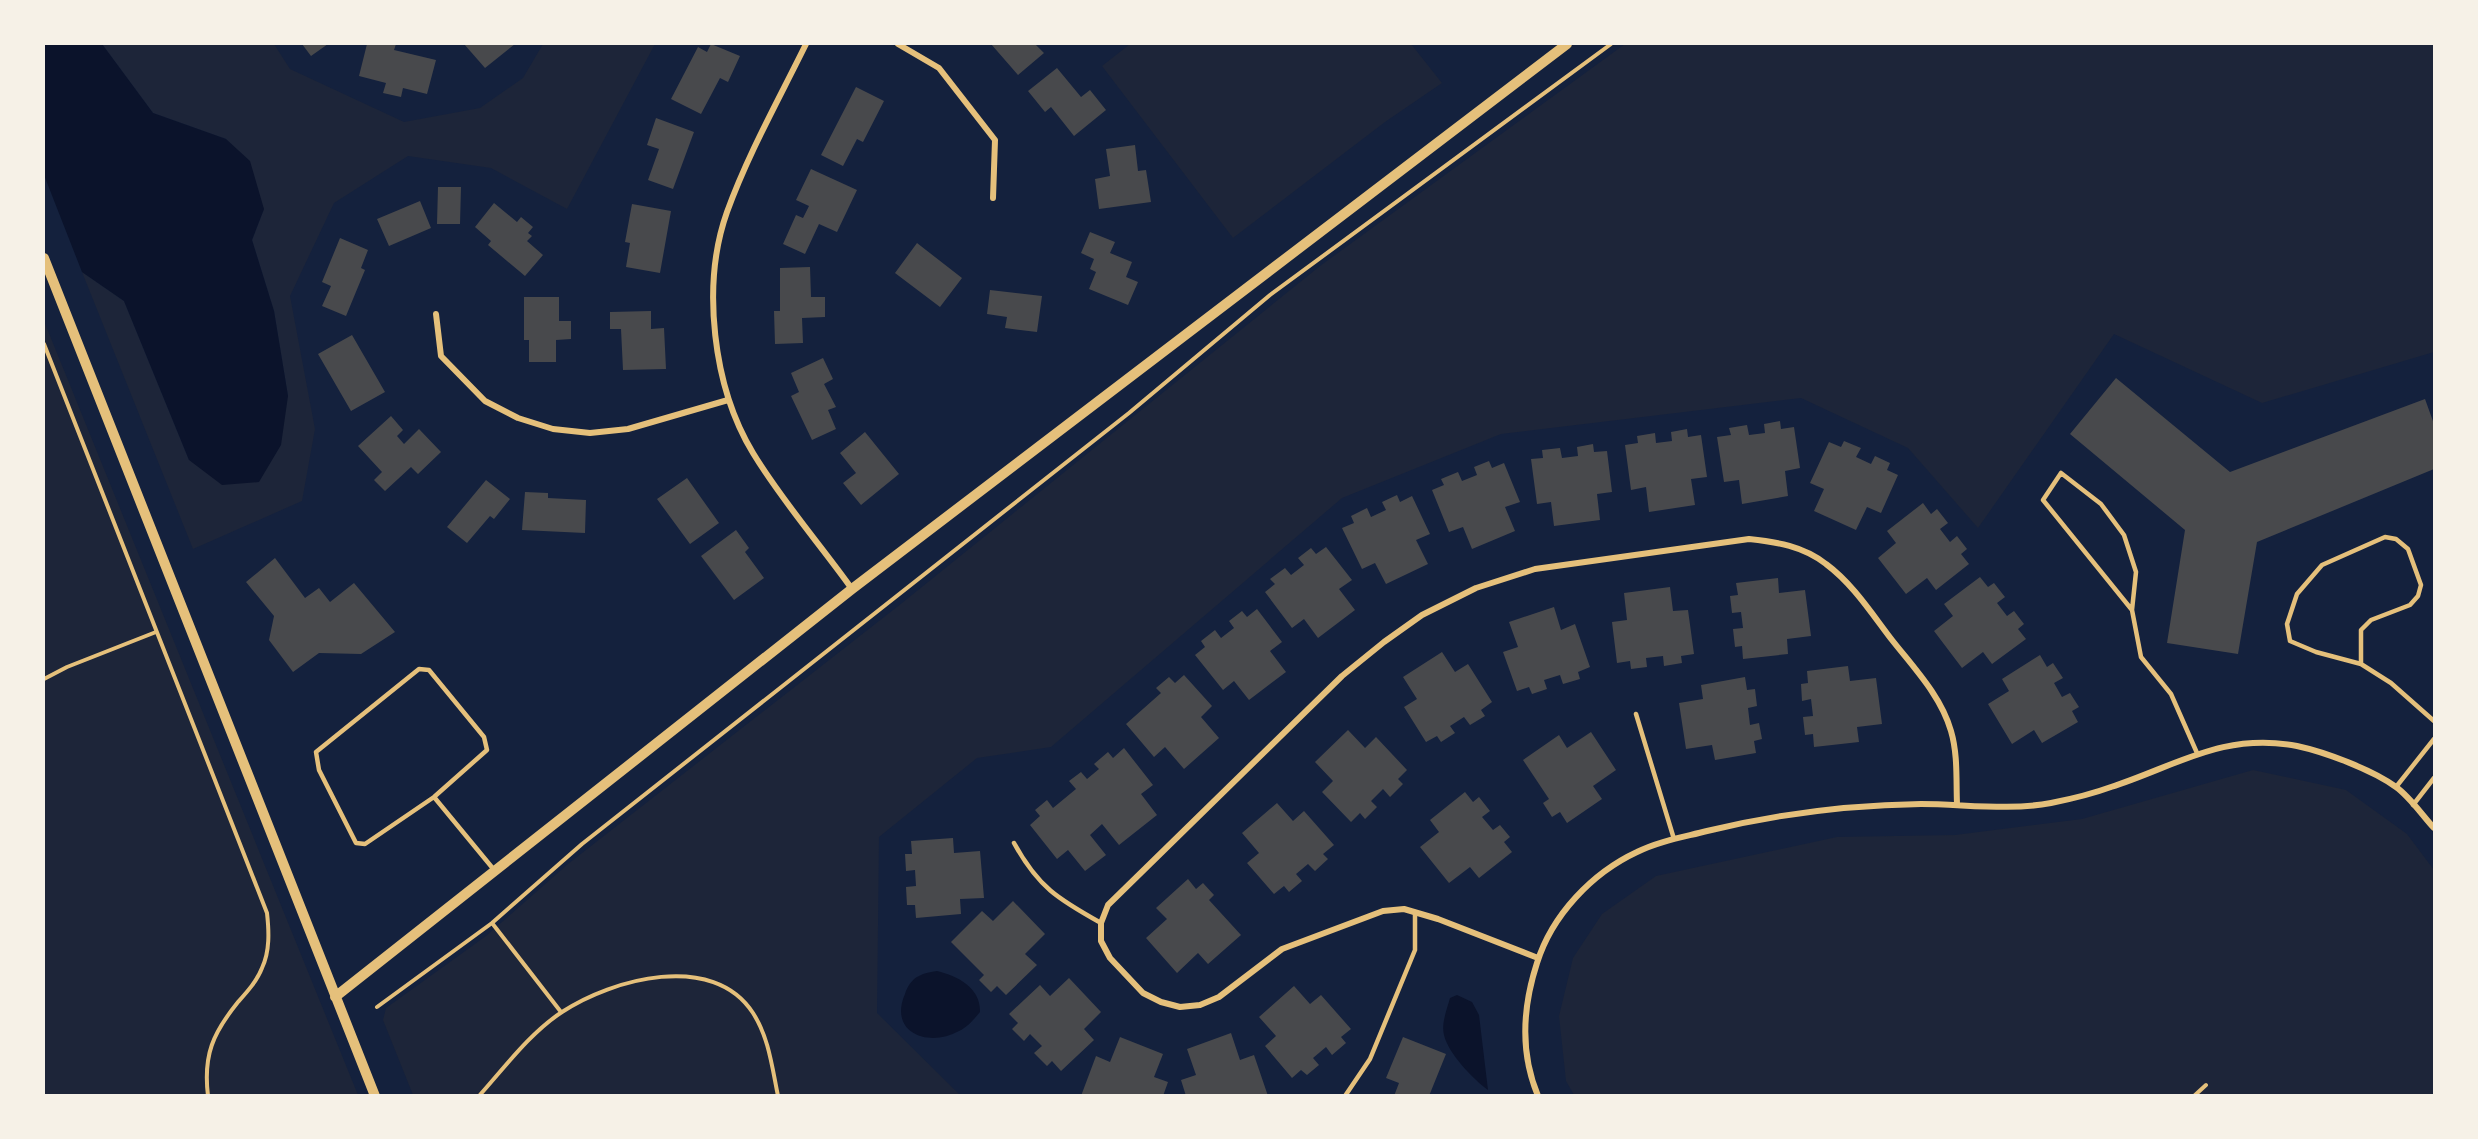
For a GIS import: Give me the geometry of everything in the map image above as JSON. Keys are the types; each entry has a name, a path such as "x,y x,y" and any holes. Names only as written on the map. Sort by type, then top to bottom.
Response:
{"street":[{"path":"806,44 745,169 726,214 716,263 713,311 729,400 753,452 852,589"},
{"path":"898,44 939,68 995,140 993,198"},
{"path":"335,997 852,589 1567,44"},
{"path":"44,258 375,1095"},
{"path":"436,314 441,356 485,401 518,418 553,429 590,433 628,429 729,400"},
{"path":"1538,958 1415,912 1404,909 1383,911 1282,949 1219,997 1200,1005 1180,1007 1161,1002 1143,993 1110,958 1101,941 1101,923 1108,904 1342,676 1422,615 1476,588 1535,569 1749,539 1780,542 1803,550 1826,564 1856,593 1930,689 1943,710 1956,749 1957,804"},
{"path":"1538,1095 1532,1080 1525,1044 1526,1008 1543,943 1559,917 1581,892 1607,870 1636,852 1674,839 1750,821 1833,809 1957,804 2006,807 2049,803 2112,787 2197,753 2254,743 2295,746 2335,757 2396,787 2434,828"}],"lane":[{"path":"2132,610 2043,500 2061,473 2101,504 2124,535 2136,572 2132,610 2141,657 2171,694 2197,753"},
{"path":"2361,664 2361,630 2371,620 2410,605 2418,596 2421,585 2408,549 2396,539 2385,537 2322,565 2297,594 2287,624 2290,641 2361,664 2391,683 2434,721"},
{"path":"418,669 429,670 484,737 487,750 434,797 365,844 356,843 316,760 316,752 418,669"},
{"path":"1635,714 1674,839"},
{"path":"2396,787 2434,739"},
{"path":"2412,805 2434,778"},
{"path":"434,797 495,871"},
{"path":"1014,843 1027,867 1043,885 1060,900 1101,923"},
{"path":"1345,1095 1370,1059 1415,950 1415,912"}],"path":[{"path":"377,1007 492,923 582,844 1129,413 1270,295 1611,44"},
{"path":"44,344 267,913 269,931 262,968 252,986 223,1020 212,1042 207,1060 208,1095"},
{"path":"44,679 67,667 156,632"},
{"path":"492,923 561,1012"},
{"path":"478,1095 523,1046 561,1012 598,992 629,982 685,976 723,987 752,1011 766,1041 778,1095"},
{"path":"2194,1095 2206,1085"}],"shaded area":[{"path":"44,44 102,44 153,113 226,139 250,161 264,209 252,240 274,311 288,396 281,445 259,482 222,485 189,460 124,301 82,272 44,175"},
{"path":"102,44 274,44 290,69 404,122 480,108 523,78 543,44 655,44 567,209 491,168 408,156 334,203 290,296 315,429 302,501 193,549 82,272 124,301 189,460 288,396 274,311 252,240 264,209 226,139 153,113"},
{"path":"1130,44 1411,44 1442,83 1385,122 1233,238 1102,66"},
{"path":"1625,44 2434,44 2434,352 2262,403 2114,334 1978,528 1908,448 1801,398 1501,434 1342,498 1051,747 977,758 879,837 877,1013 960,1095 413,1095 383,1020 386,1008 486,936 568,864 902,603 1320,266"},
{"path":"44,321 358,1095 44,1095"},
{"path":"2253,770 2346,790 2407,834 2434,870 2434,1095 1574,1095 1566,1081 1559,1016 1573,958 1602,914 1656,876 1837,837 1955,835 2082,819"},
{"path":"937,971 967,984 977,996 980,1012 959,1031 936,1038 924,1037 914,1034 907,1027 902,1019 901,1007 908,986 916,977"},
{"path":"1457,995 1472,1002 1479,1015 1488,1090 1462,1065 1446,1042 1443,1031 1444,1021 1450,998"}],"building":[{"path":"302,44 328,44 311,56"},
{"path":"367,44 396,44 394,50 436,60 427,94 403,88 401,97 383,93 386,83 359,76"},
{"path":"464,44 515,44 485,68"},
{"path":"711,44 740,56 728,82 720,78 701,114 671,99 698,47 707,52"},
{"path":"991,44 1035,44 1044,53 1018,75"},
{"path":"1057,68 1081,97 1090,90 1106,110 1074,136 1051,107 1045,112 1028,91"},
{"path":"856,87 884,101 863,142 857,139 843,166 821,155"},
{"path":"656,118 694,132 673,189 648,180 659,149 647,145"},
{"path":"1135,145 1138,171 1146,170 1151,202 1099,209 1095,179 1110,176 1106,149"},
{"path":"811,169 857,190 837,232 819,224 805,254 783,244 796,215 803,218 809,206 796,200"},
{"path":"438,187 461,187 460,224 437,224"},
{"path":"420,201 431,228 389,246 377,219"},
{"path":"494,203 517,222 521,217 533,227 528,233 532,236 527,241 543,255 525,276 488,245 491,241 475,227"},
{"path":"632,204 671,211 660,273 626,267 630,243 625,242"},
{"path":"1090,232 1115,242 1110,253 1132,262 1126,277 1138,282 1128,305 1089,289 1096,272 1090,269 1094,259 1081,253"},
{"path":"340,238 368,250 361,268 365,270 346,316 322,306 331,286 322,282"},
{"path":"917,243 962,278 940,307 895,273"},
{"path":"810,267 811,297 825,297 825,317 802,318 803,343 775,344 774,311 780,311 780,268"},
{"path":"990,290 1042,296 1037,332 1005,328 1007,317 987,314"},
{"path":"524,297 559,297 559,321 571,321 571,339 556,340 556,362 529,362 529,340 524,340"},
{"path":"651,311 651,329 664,328 666,369 623,370 621,329 610,329 610,312"},
{"path":"352,335 385,392 351,411 318,354"},
{"path":"823,358 833,379 824,384 836,407 828,410 836,429 812,440 791,396 799,392 791,373"},
{"path":"2116,378 2230,472 2425,399 2434,424 2434,469 2257,542 2238,654 2167,643 2185,530 2070,434"},
{"path":"391,416 403,430 397,436 404,444 419,429 441,452 418,474 411,467 385,491 374,480 382,472 358,446"},
{"path":"1780,421 1781,429 1794,427 1800,468 1785,471 1788,496 1742,504 1739,480 1724,482 1717,437 1731,435 1729,428 1747,425 1749,435 1765,433 1764,424"},
{"path":"1687,429 1688,437 1701,435 1707,477 1691,479 1695,505 1649,512 1646,487 1631,490 1625,445 1638,443 1637,436 1655,433 1656,443 1672,441 1671,432"},
{"path":"865,432 899,474 861,505 843,483 856,473 840,453"},
{"path":"1844,441 1861,448 1856,457 1871,464 1875,456 1890,463 1887,470 1898,475 1881,513 1867,507 1856,530 1814,511 1824,489 1810,483 1829,442 1841,447"},
{"path":"1593,444 1594,452 1607,451 1612,492 1597,494 1600,520 1554,526 1551,502 1537,504 1531,459 1543,458 1542,450 1560,448 1562,458 1578,456 1577,447"},
{"path":"1489,461 1492,468 1504,463 1520,502 1505,507 1515,531 1472,549 1463,527 1449,532 1432,490 1444,485 1441,479 1458,472 1462,481 1477,475 1474,467"},
{"path":"687,478 719,523 690,544 657,499"},
{"path":"486,480 510,499 494,519 490,516 467,543 447,527"},
{"path":"525,492 548,493 548,498 586,500 585,533 522,530"},
{"path":"1397,495 1400,502 1412,496 1430,534 1416,540 1428,564 1386,584 1375,563 1362,569 1342,528 1354,523 1351,516 1367,508 1371,517 1386,510 1382,502"},
{"path":"1923,503 1931,514 1937,509 1948,523 1940,529 1950,542 1957,536 1967,549 1961,554 1969,564 1936,590 1927,578 1906,594 1878,558 1896,543 1887,531"},
{"path":"736,530 749,548 745,552 764,578 734,600 701,556"},
{"path":"1326,547 1352,580 1339,589 1355,610 1318,638 1304,619 1292,628 1265,592 1275,584 1270,579 1285,568 1291,575 1304,565 1298,558 1311,548 1316,554"},
{"path":"275,558 305,598 319,588 330,602 354,583 395,632 361,654 319,653 293,672 269,640 274,616 246,582"},
{"path":"1980,577 1988,587 1994,583 2005,597 1997,603 2007,616 2014,611 2024,624 2018,629 2026,639 1992,664 1983,652 1962,668 1934,631 1953,616 1944,604"},
{"path":"1778,578 1779,593 1805,590 1811,636 1787,639 1788,654 1743,659 1742,646 1735,647 1733,629 1743,628 1741,612 1732,613 1730,596 1738,595 1736,583"},
{"path":"1670,587 1673,611 1688,610 1694,654 1681,656 1682,663 1664,666 1663,656 1646,658 1647,667 1631,669 1630,661 1617,663 1612,622 1627,620 1624,593"},
{"path":"1554,607 1561,630 1575,624 1590,667 1578,672 1580,679 1563,684 1560,675 1544,680 1547,689 1532,694 1529,687 1517,691 1503,652 1518,647 1509,622"},
{"path":"1257,609 1282,642 1270,651 1286,672 1249,700 1234,681 1223,690 1195,655 1205,647 1201,641 1215,630 1221,638 1234,628 1229,621 1242,611 1247,617"},
{"path":"1442,652 1455,672 1468,664 1492,702 1481,710 1485,716 1470,725 1464,717 1450,726 1455,733 1441,742 1437,736 1426,742 1404,707 1417,699 1403,677"},
{"path":"2040,655 2047,667 2053,663 2063,678 2054,683 2062,697 2070,693 2079,707 2072,711 2078,722 2042,743 2034,730 2012,744 1988,704 2009,691 2002,679"},
{"path":"1848,666 1850,681 1876,678 1882,724 1857,727 1859,742 1814,747 1813,734 1805,735 1803,717 1813,716 1811,699 1802,701 1801,684 1808,683 1807,671"},
{"path":"1184,675 1212,706 1201,717 1219,738 1184,769 1165,747 1154,757 1126,724 1161,693 1156,688 1169,677 1175,683"},
{"path":"1745,677 1747,690 1755,689 1757,706 1748,708 1750,725 1759,723 1762,739 1754,741 1756,753 1715,760 1712,745 1686,749 1679,703 1703,699 1701,685"},
{"path":"1348,730 1365,748 1376,737 1407,770 1398,779 1403,784 1390,797 1383,789 1371,801 1377,807 1365,819 1360,813 1351,822 1322,792 1333,781 1315,762"},
{"path":"1591,732 1616,770 1593,786 1602,799 1567,823 1560,812 1552,817 1543,803 1549,799 1523,760 1559,735 1567,748"},
{"path":"1124,748 1153,785 1141,794 1157,815 1119,845 1102,824 1090,835 1106,855 1085,871 1068,850 1057,859 1030,825 1040,816 1035,810 1047,800 1053,808 1076,789 1069,781 1081,772 1087,779 1099,769 1094,764 1108,752 1113,758"},
{"path":"1465,792 1473,802 1479,797 1490,811 1482,817 1493,830 1500,825 1510,837 1504,842 1512,852 1479,878 1470,867 1449,883 1420,847 1439,832 1430,820"},
{"path":"1277,803 1293,821 1304,811 1334,845 1323,854 1328,859 1315,871 1308,864 1296,874 1302,881 1289,892 1284,886 1274,894 1247,863 1259,853 1242,833"},
{"path":"953,838 954,853 980,851 984,898 960,899 961,914 916,918 915,905 907,905 906,887 916,886 915,870 906,871 905,854 912,854 911,841"},
{"path":"1188,879 1196,889 1203,883 1214,895 1209,900 1241,935 1208,964 1198,953 1177,973 1146,938 1167,919 1156,908"},
{"path":"1013,901 1045,934 1025,954 1037,965 1006,995 997,986 991,992 979,980 984,975 951,942 982,911 993,921"},
{"path":"1069,978 1101,1012 1084,1029 1094,1040 1061,1071 1052,1061 1047,1066 1034,1053 1042,1046 1030,1034 1024,1041 1012,1029 1018,1023 1009,1014 1040,985 1050,996"},
{"path":"1294,986 1310,1004 1321,995 1351,1029 1341,1037 1346,1043 1332,1055 1326,1047 1313,1058 1319,1065 1307,1075 1301,1070 1292,1078 1265,1046 1276,1036 1259,1017"},
{"path":"1231,1033 1240,1060 1254,1055 1268,1096 1186,1096 1181,1080 1196,1075 1187,1049"},
{"path":"1120,1037 1163,1054 1154,1077 1168,1082 1163,1096 1081,1096 1096,1056 1110,1062"},
{"path":"1403,1037 1446,1054 1429,1096 1394,1096 1399,1083 1386,1078"}]}
